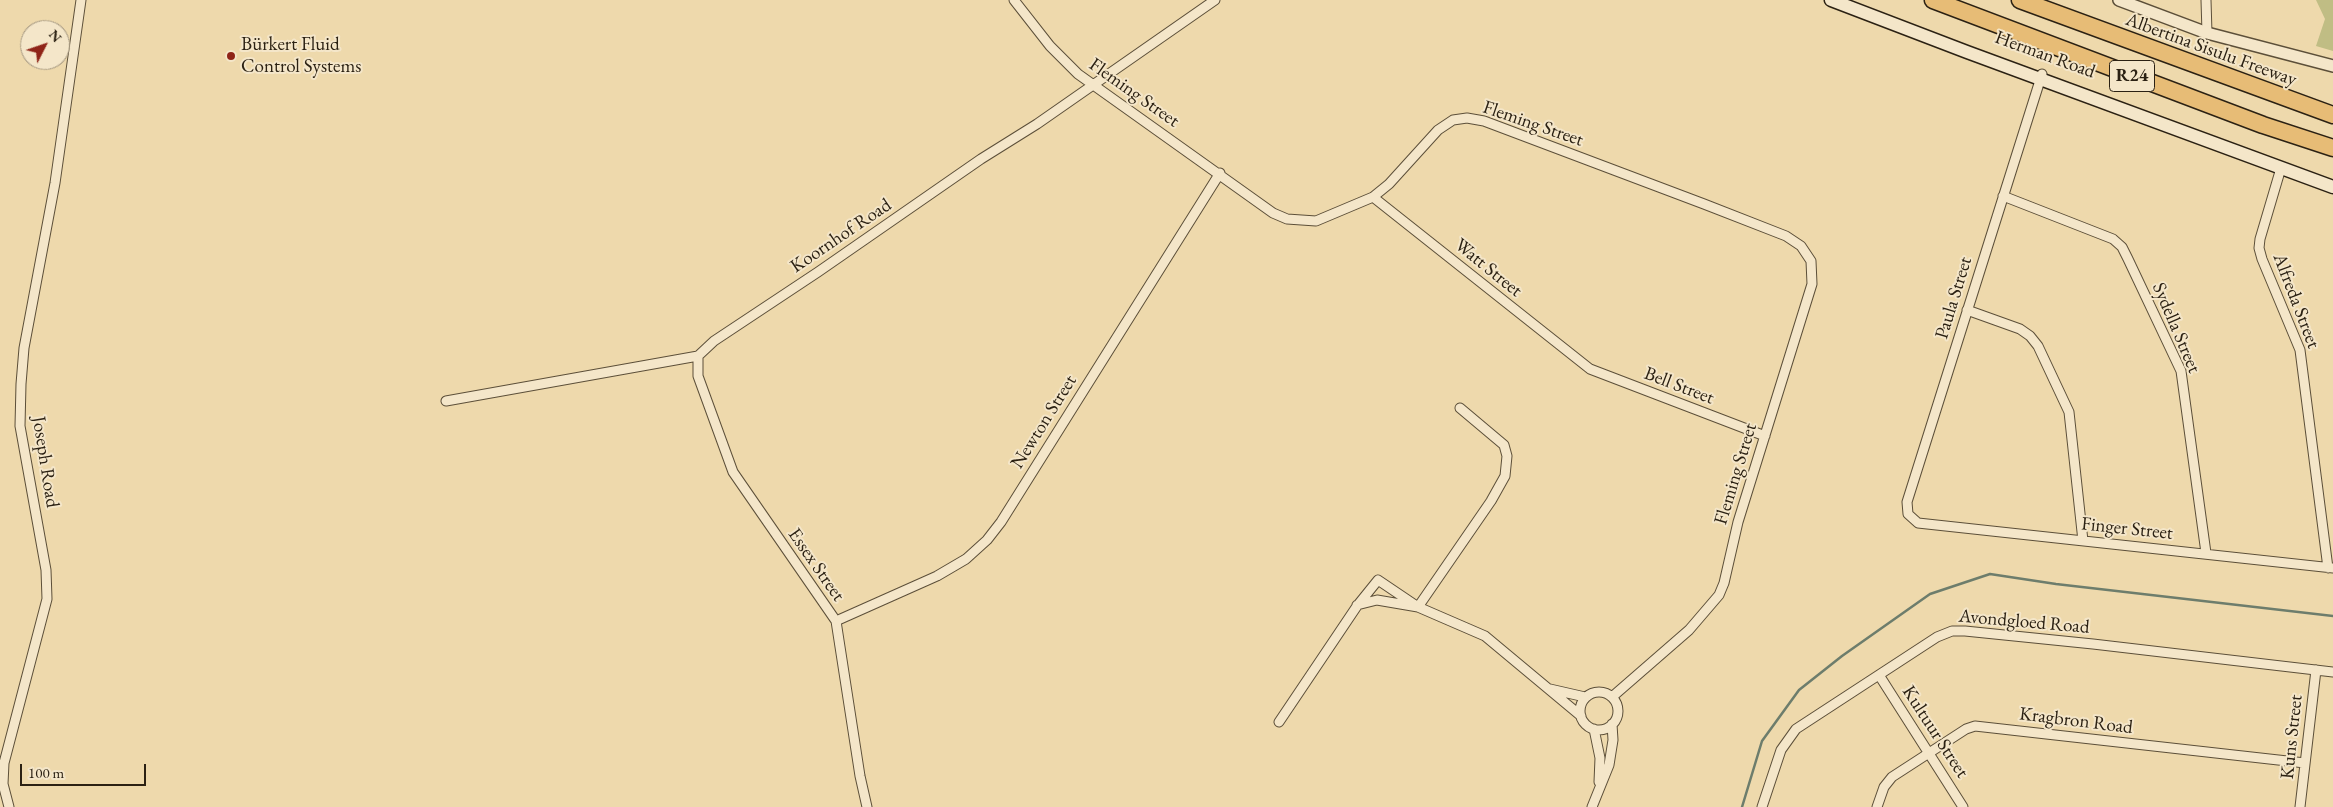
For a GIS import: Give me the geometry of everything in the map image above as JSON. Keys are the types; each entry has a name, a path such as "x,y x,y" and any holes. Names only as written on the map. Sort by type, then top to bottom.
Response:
{"highway":[{"name":"R24","path":"1933,0 2263,125 2333,148"},
{"name":"Albertina Sisulu Freeway","path":"2020,0 2333,115"}],"main road":[{"name":"Herman Road","path":"1831,0 1952,45 1968,46 2041,76 2131,108 2149,118 2333,187"}],"street":[{"name":"Joseph Road","path":"9,807 3,784 4,763 47,599 46,570 20,426 24,348 55,183 81,0"},
{"name":"Fleming Street","path":"1014,0 1068,66 1092,85 1220,173 1273,213 1293,221 1316,222 1374,197 1389,184 1438,130 1453,120 1467,118 1484,121 1794,240 1805,251 1810,261 1812,284 1738,522 1719,595 1702,616 1678,640 1612,697"},
{"name":"Koornhof Road","path":"698,356 714,341 818,272 981,159 1037,124 1215,0"},
{"path":"2119,0 2207,33 2333,66"},
{"path":"2206,0 2207,33"},
{"name":"Paula Street","path":"1918,522 1908,514 1907,502 2041,76"},
{"name":"Alfreda Street","path":"2281,168 2259,248 2297,339 2302,357 2330,568"},
{"name":"Newton Street","path":"836,621 937,576 966,559 987,540 1001,522 1220,173"},
{"name":"Sydella Street","path":"2003,196 2113,239 2122,248 2181,371 2206,553"},
{"name":"Watt Street","path":"1374,197 1582,364"},
{"path":"1968,310 2020,329 2030,336 2038,346 2068,412 2084,541"},
{"path":"446,401 698,356"},
{"name":"Essex Street","path":"698,356 698,376 733,472 836,621 860,776 867,807"},
{"name":"Bell Street","path":"1582,364 1595,371 1765,436"},
{"path":"1418,606 1491,501 1505,476 1507,456 1504,445 1460,408"},
{"name":"Finger Street","path":"1918,522 2330,568"},
{"path":"1279,722 1357,606 1378,580 1418,606 1485,636 1594,729 1604,729 1612,724"},
{"path":"1357,606 1377,600 1418,606"},
{"name":"Avondgloed Road","path":"1762,807 1781,750 1792,733 1805,722 1937,637 1952,631 2333,672"},
{"name":"Kuns Street","path":"2300,807 2316,670"},
{"name":"Kultuur Street","path":"1879,675 1963,807"},
{"path":"1548,689 1585,697 1599,692 1612,697 1618,711 1612,724 1614,740 1608,765 1598,787 1592,807"},
{"path":"1580,716 1580,706 1585,697"},
{"name":"Kragbron Road","path":"1877,807 1888,781 1928,752 1966,729 1975,726 2306,762"},
{"path":"1594,729 1600,758 1598,787"}],"shaded area":[{"path":"2316,0 2333,0 2333,51 2316,46 2325,19"}],"waterway":[{"path":"1742,807 1762,741 1799,690 1842,656 1930,594 1990,574 2056,584 2333,616"}],"place":[{"name":"Bürkert Fluid Control Systems","path":"231,56"}]}
